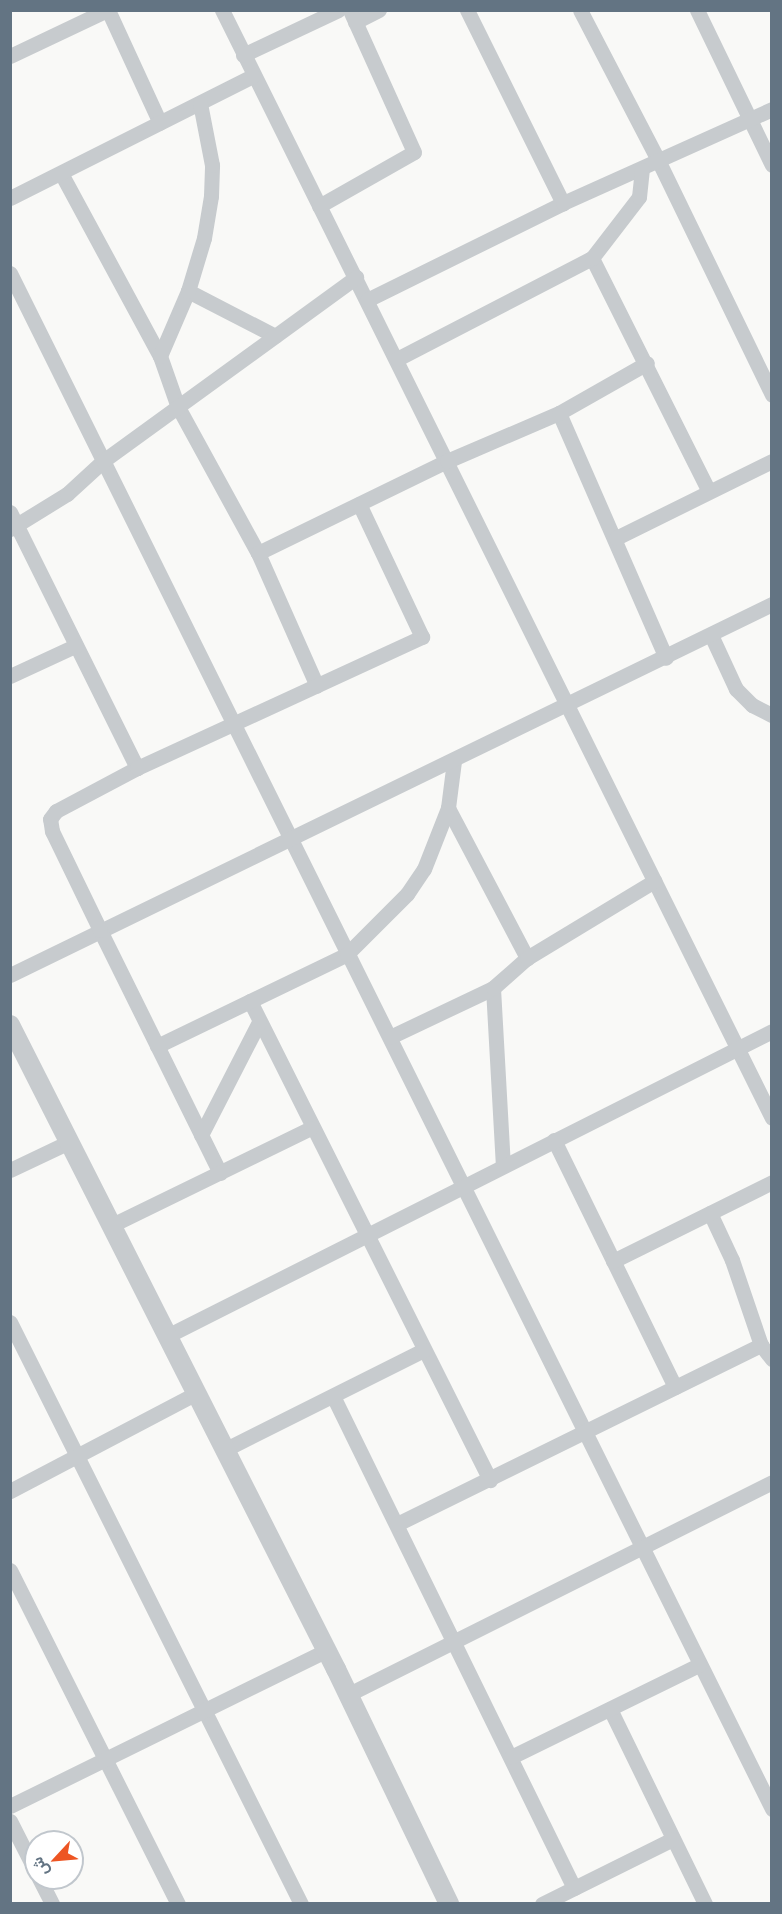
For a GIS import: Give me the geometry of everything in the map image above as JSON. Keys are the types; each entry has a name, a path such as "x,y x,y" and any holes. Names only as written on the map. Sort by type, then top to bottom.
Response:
{"street":[{"path":"10,56 108,10 160,123"},
{"path":"222,10 569,705 771,1118"},
{"path":"243,55 338,10"},
{"path":"319,206 414,153 352,16 379,10"},
{"path":"467,10 562,203"},
{"path":"580,10 659,162 771,395"},
{"path":"697,10 771,165"},
{"path":"10,198 62,174 253,76"},
{"path":"160,356 188,291 204,238 211,196 212,165 200,103"},
{"path":"367,300 562,203 642,170 771,110"},
{"path":"397,359 592,258 639,197 642,170"},
{"path":"62,174 160,356 178,406 258,553 317,686"},
{"path":"592,258 647,363 708,490"},
{"path":"10,273 232,725 465,1184 699,1665 767,1789 771,1809"},
{"path":"137,768 13,522 67,494 102,461 356,277"},
{"path":"188,291 275,336"},
{"path":"258,553 447,461 559,413 647,363"},
{"path":"559,413 616,538 666,658"},
{"path":"616,538 708,490 771,461"},
{"path":"220,1173 100,930 50,819 56,811 137,768 422,637 359,504"},
{"path":"10,975 666,658 771,604"},
{"path":"711,635 736,689 752,705 771,715"},
{"path":"10,676 75,646"},
{"path":"157,1046 347,954 407,894 424,868 448,808 454,761"},
{"path":"448,808 527,958"},
{"path":"390,1037 493,988 527,958 654,881"},
{"path":"493,988 503,1165"},
{"path":"250,1001 311,1128 490,1480"},
{"path":"201,1135 259,1022"},
{"path":"10,1025 349,1694 449,1904"},
{"path":"168,1335 771,1031"},
{"path":"112,1225 311,1128"},
{"path":"554,1140 675,1387"},
{"path":"10,1170 69,1142"},
{"path":"613,1261 771,1182"},
{"path":"710,1213 761,1345 771,1359"},
{"path":"10,1322 79,1455 301,1904"},
{"path":"397,1524 761,1345"},
{"path":"226,1449 424,1350"},
{"path":"10,1491 197,1393"},
{"path":"333,1396 574,1888"},
{"path":"349,1694 771,1482"},
{"path":"10,1570 178,1904"},
{"path":"10,1806 206,1712 327,1650"},
{"path":"511,1757 699,1665"},
{"path":"610,1709 705,1904"},
{"path":"10,1821 24,1848"},
{"path":"542,1904 673,1839"},
{"path":"45,1890 52,1904"}]}
